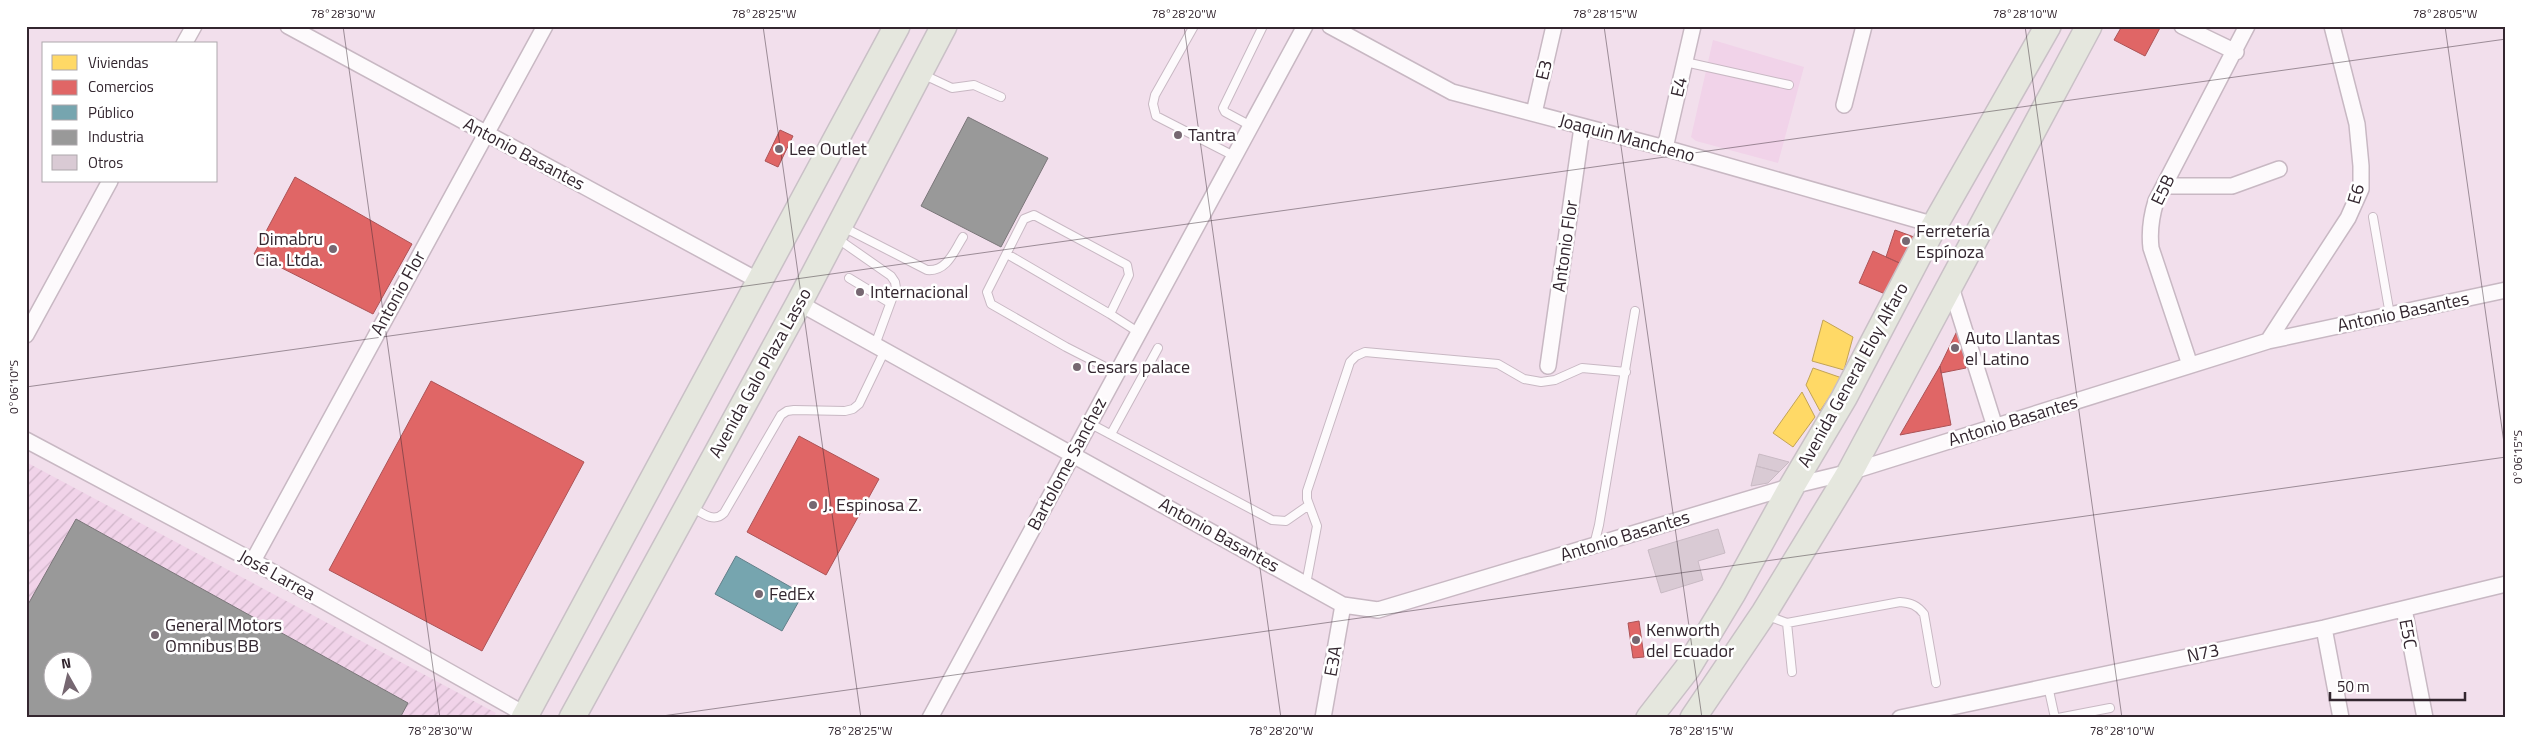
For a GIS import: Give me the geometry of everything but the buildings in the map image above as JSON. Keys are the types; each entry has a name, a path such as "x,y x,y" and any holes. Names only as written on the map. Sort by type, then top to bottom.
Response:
{"main road":[{"path":"525,716 897,26"},
{"name":"Avenida Galo Plaza Lasso","path":"572,718 799,303 944,26"},
{"name":"Avenida General Eloy Alfaro","path":"1649,718 1687,670 1733,593 1792,486 1844,398 1935,224 2048,26"},
{"path":"1693,718 1764,613 1850,472 1951,287 2089,26"}],"street":[{"path":"185,42 194,26"},
{"name":"Antonio Basantes","path":"288,26 759,281"},
{"name":"Antonio Flor","path":"253,561 545,26"},
{"name":"Bartolome Sanchez","path":"933,716 1072,454 1304,26"},
{"name":"Joaquin Mancheno","path":"1330,26 1452,92 1665,148 1935,224"},
{"name":"E3","path":"1534,113 1554,26"},
{"name":"E4","path":"1665,148 1693,26"},
{"path":"1844,105 1864,26"},
{"path":"2182,26 2236,52"},
{"name":"E5B","path":"2190,365 2152,248 2149,233 2156,201 2236,52 2247,26"},
{"name":"E6","path":"2268,341 2348,218 2361,189 2362,166 2356,124 2332,26"},
{"name":"Antonio Flor","path":"1548,366 1582,127"},
{"path":"2164,186 2232,186 2279,169"},
{"path":"26,335 109,182"},
{"path":"1951,287 1995,427"},
{"name":"Antonio Basantes","path":"799,303 1343,605 1378,610 1792,486 1850,472 2268,341 2506,290"},
{"name":"José Larrea","path":"26,440 253,561 525,716"},
{"name":"N73","path":"1907,717 2324,628 2506,584"},
{"name":"E3A","path":"1323,718 1343,605"},
{"name":"E5C","path":"2404,609 2425,718"},
{"path":"2324,628 2341,718"}],"lane":[{"path":"1194,26 1155,95 1152,104 1156,116 1234,156"},
{"path":"1251,126 1225,112 1223,108 1263,26"},
{"path":"1684,62 1789,85"},
{"path":"920,73 952,88 974,84 1001,97"},
{"path":"1110,314 1129,275 1127,265 1034,215 1024,219 987,292 991,304 1066,347 1117,373"},
{"path":"2373,217 2390,315"},
{"path":"837,231 927,270 935,271 946,264 964,237"},
{"path":"688,505 714,518 719,518 724,513 782,415 787,411 845,411 853,409 859,404 880,348 890,303 896,288 891,276 837,231"},
{"path":"1007,254 1138,332"},
{"path":"849,278 890,303"},
{"path":"1594,545 1626,372 1635,311"},
{"path":"1111,434 1158,348"},
{"path":"1306,584 1317,526 1309,505 1307,491 1350,362 1356,356 1365,352 1498,364 1524,379 1541,382 1555,380 1582,368 1626,372"},
{"path":"1089,423 1272,520 1286,521 1309,505"},
{"path":"1764,613 1772,619 1787,623 1900,602 1918,606 1924,614 1936,683"},
{"path":"1787,623 1792,672"},
{"path":"2048,686 2056,718 2110,708"}],"shaded area":[{"path":"1713,40 1804,67 1778,163 1696,141 1691,137"},
{"name":"General Motors Omnibus BB","path":"26,462 496,713 493,718 26,718"}],"place":[{"name":"Tantra","path":"1178,135"},
{"name":"Lee Outlet","path":"779,149"},
{"name":"Ferretería Espínoza","path":"1906,241"},
{"name":"Dimabru Cia. Ltda.","path":"333,249"},
{"name":"Internacional","path":"860,292"},
{"name":"Auto Llantas el Latino","path":"1955,348"},
{"name":"Cesars palace","path":"1077,367"},
{"name":"J. Espinosa Z.","path":"813,505"},
{"name":"FedEx","path":"759,594"},
{"name":"General Motors Omnibus BB","path":"155,635"},
{"name":"Kenworth del Ecuador","path":"1636,640"}]}
